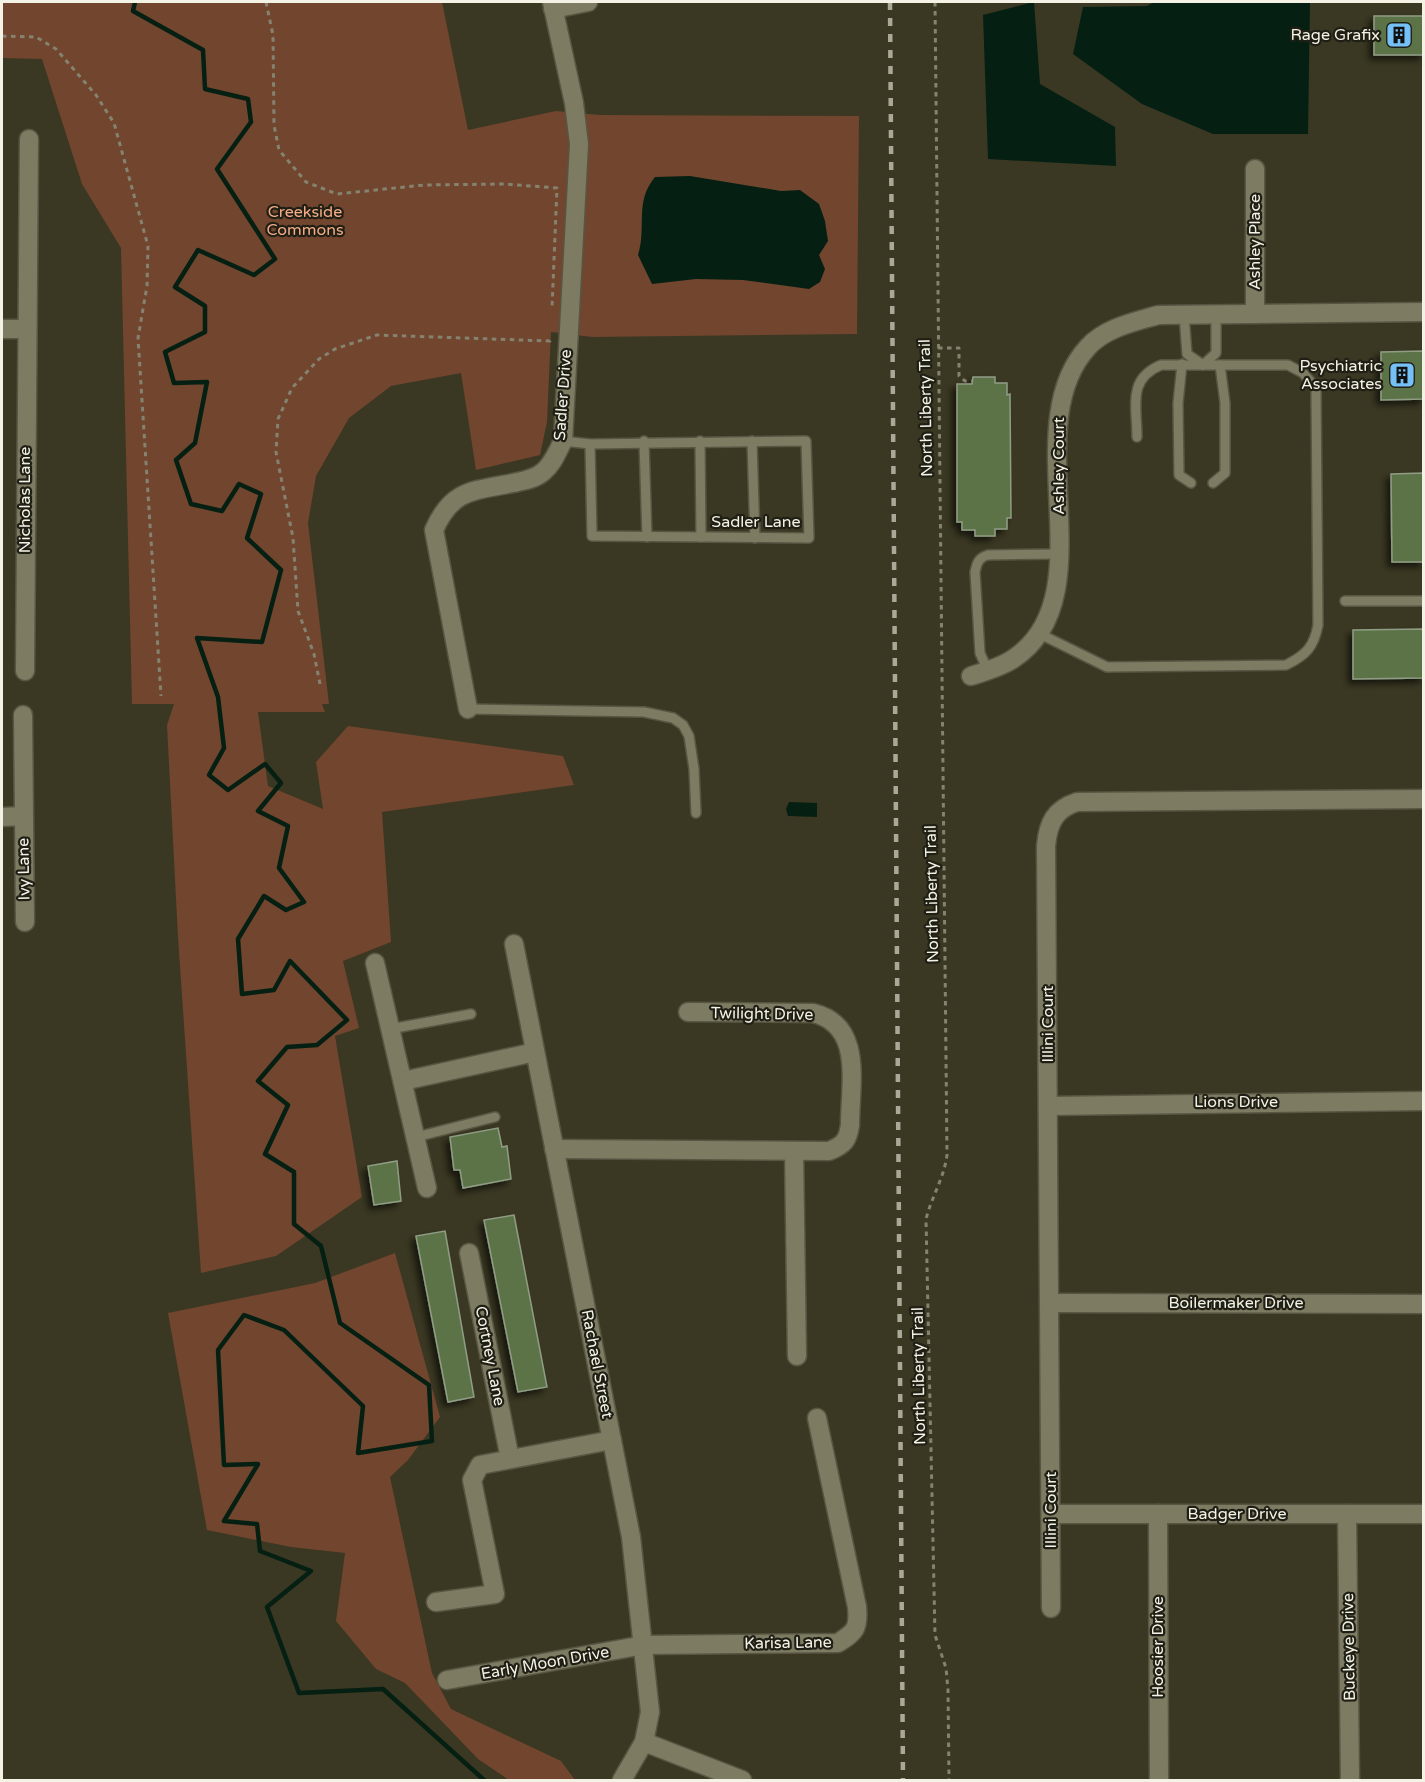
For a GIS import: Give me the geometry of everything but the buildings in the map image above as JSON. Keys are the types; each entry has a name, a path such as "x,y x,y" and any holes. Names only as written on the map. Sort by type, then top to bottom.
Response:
{"street":[{"path":"552,5 588,2"},
{"name":"Sadler Drive","path":"468,709 434,530 442,512 453,499 466,492 527,481 542,473 553,461 563,441 579,144 574,103 552,5"},
{"name":"Nicholas Lane","path":"25,672 29,139"},
{"name":"Ashley Place","path":"1255,169 1255,314"},
{"name":"Ashley Court","path":"979,673 1013,659 1040,634 1053,602 1059,554 1058,415 1067,377 1089,346 1122,325 1158,315 1424,312"},
{"path":"2,329 26,329"},
{"name":"Ivy Lane","path":"23,716 25,922"},
{"name":"Illini Court","path":"1051,1608 1046,846 1050,824 1061,810 1077,802 1424,799"},
{"name":"Ivy Lane","path":"2,817 23,816"},
{"name":"Rachael Street","path":"514,944 631,1537 650,1712 644,1742 622,1780"},
{"path":"375,963 428,1188"},
{"name":"Twilight Drive","path":"554,1149 829,1151 843,1146 849,1137 850,1050 839,1024 813,1013 688,1012"},
{"path":"403,1081 535,1052"},
{"name":"Lions Drive","path":"1048,1106 1424,1101"},
{"path":"794,1151 797,1356"},
{"name":"Cortney Lane","path":"469,1254 510,1459"},
{"name":"Boilermaker Drive","path":"1049,1303 1424,1304"},
{"name":"Karisa Lane","path":"644,1646 838,1643 851,1634 859,1623 857,1607 817,1418"},
{"path":"436,1602 495,1594 472,1480 480,1465 612,1440"},
{"name":"Badger Drive","path":"1051,1514 1424,1514"},
{"name":"Hoosier Drive","path":"1158,1514 1159,1780"},
{"name":"Buckeye Drive","path":"1347,1514 1350,1780"},
{"name":"Early Moon Drive","path":"447,1680 644,1646"},
{"path":"644,1742 742,1780"}],"lane":[{"path":"1203,365 1216,353 1216,314"},
{"path":"1184,315 1187,354 1203,365"},
{"path":"1182,364 1178,403 1179,475 1191,483"},
{"path":"1040,634 1107,667 1286,665 1303,656 1315,643 1318,625 1316,388 1303,374 1288,365 1161,365 1147,370 1137,384 1137,437"},
{"path":"1214,483 1225,473 1225,403 1220,365"},
{"name":"Sadler Lane","path":"563,441 590,444 644,441 806,441 808,538 592,536 590,444"},
{"path":"644,441 647,537"},
{"path":"700,441 701,537"},
{"path":"752,441 755,538"},
{"path":"979,673 975,572 981,557 1059,554"},
{"path":"1345,601 1424,601"},
{"path":"468,709 644,712 673,718 682,725 689,736 694,769 696,813"},
{"path":"390,1029 471,1014"},
{"path":"416,1137 495,1117"}],"path":[{"path":"266,2 273,35 274,125 279,150 306,182 337,194 424,185 504,184 557,188 551,318"},
{"name":"North Liberty Trail","path":"935,2 947,1155 945,1174 931,1201 926,1219 935,1635 946,1668 949,1780"},
{"path":"2,36 36,37 56,50 96,95 114,123 138,201 148,246 147,286 138,338 161,696"},
{"path":"320,684 314,654 298,611 293,538 276,452 278,419 292,388 320,359 335,349 377,335 550,341 550,330"},
{"path":"938,348 959,348 959,376 965,381 972,381"}],"green space":[{"name":"Creekside Commons","path":"2,2 442,2 468,130 556,111 600,115 859,116 857,334 592,337 551,332 547,422 540,455 476,470 461,373 391,386 349,418 316,476 308,523 329,704 322,704 325,712 258,712 268,786 323,809 316,762 348,726 563,756 574,785 382,812 391,942 343,961 359,1028 335,1036 362,1197 276,1256 201,1273 178,937 167,725 174,704 132,704 121,248 82,184 42,59 2,58"},
{"path":"395,1253 440,1417 408,1460 390,1477 432,1673 451,1709 561,1761 575,1780 509,1780 478,1759 405,1683 376,1669 336,1621 345,1553 291,1547 207,1530 168,1313 315,1283"}],"shaded area":[{"path":"1034,2 1040,84 1115,127 1116,166 988,159 983,15"},
{"path":"1154,2 1310,2 1308,134 1213,134 1142,104 1073,54 1083,7 1147,6"},
{"path":"690,176 781,191 800,190 819,204 825,221 828,241 819,255 825,269 820,282 809,289 743,280 696,279 652,284 638,255 645,196 655,177"},
{"path":"789,802 817,803 817,817 788,816 786,809"}],"waterway":[{"path":"135,2 133,11 203,50 205,89 248,99 251,122 217,169 275,259 254,275 198,250 175,287 205,306 205,332 165,352 174,383 207,382 195,443 176,460 191,504 222,511 239,484 261,494 247,538 281,570 262,642 197,638 218,697 224,748 209,775 228,790 265,764 281,783 258,811 288,826 279,868 304,902 286,910 264,896 238,939 242,994 274,990 290,961 347,1020 317,1045 287,1047 258,1081 288,1105 265,1154 294,1172 294,1224 321,1246 340,1323 429,1385 432,1441 358,1453 363,1406 284,1330 244,1315 218,1350 224,1465 258,1464 224,1521 257,1524 260,1551 311,1571 267,1607 299,1693 383,1689 484,1780"}],"railway":[{"path":"890,2 903,1780"}],"place":[{"name":"Rage Grafix","path":"1399,35"},
{"name":"Psychiatric Associates","path":"1402,375"}]}
